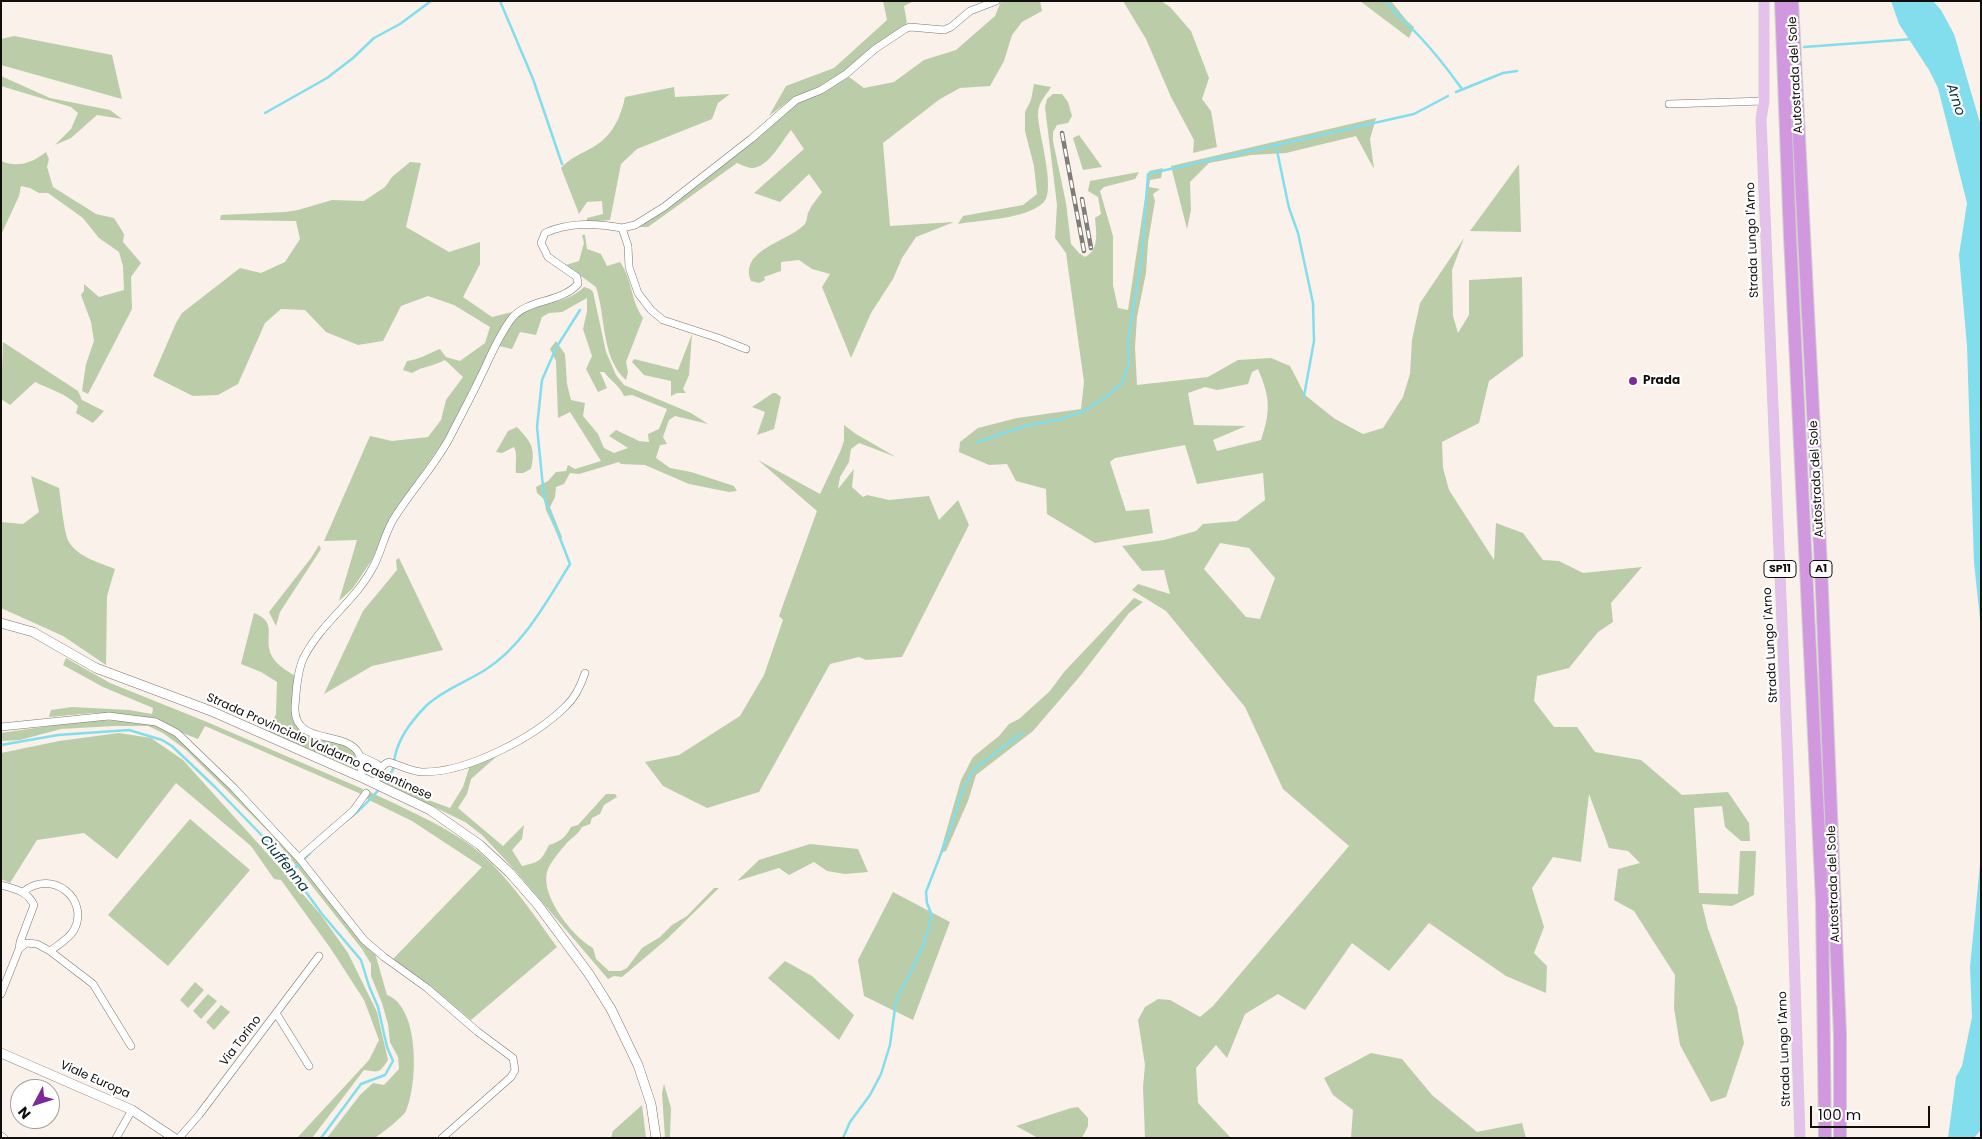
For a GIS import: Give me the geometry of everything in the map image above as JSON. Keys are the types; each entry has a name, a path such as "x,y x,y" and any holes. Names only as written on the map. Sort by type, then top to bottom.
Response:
{"highway":[{"name":"Autostrada del Sole","path":"1781,1 1790,236 1822,900 1825,1138"},
{"name":"Autostrada del Sole","path":"1792,1 1821,568 1837,959 1840,1138"}],"main road":[{"name":"Strada Lungo l'Arno","path":"1764,1 1764,101 1761,120 1788,766 1800,1138"},
{"name":"Strada Provinciale Valdarno Casentinese","path":"1,623 33,632 96,668 211,711 361,777 430,810 480,845 510,873 538,905 589,974 624,1033 645,1084 651,1104 656,1138"},
{"name":"Viale Europa","path":"1,1053 132,1110 174,1138"}],"street":[{"path":"361,777 360,756 357,751 342,741 314,734 299,724 295,710 297,684 302,660 318,635 373,568 393,520 422,481 447,442 498,338 514,316 533,305 556,298 574,289 578,284 578,277 548,257 541,243 545,233 554,228 585,225 605,224 622,228 635,225 664,207 796,100 822,90 846,74 875,49 905,28 944,30 951,27 970,11 996,1"},
{"path":"1669,104 1764,101"},
{"path":"622,228 628,246 629,267 638,293 651,310 663,320 746,349"},
{"name":"Strada Provinciale Valdarno Casentinese","path":"1,627 15,627"},
{"path":"377,778 380,768 389,762 419,773 439,772 464,765 522,740 568,705 580,688 585,673"},
{"path":"1,727 109,716 156,722 177,733 203,756 299,858 364,940 513,1058 515,1070 511,1077 442,1138"},
{"path":"360,756 380,768"},
{"path":"299,858 353,811 366,793"},
{"path":"23,892 30,886 44,883 57,885 68,892 75,904 77,920 73,931 50,950"},
{"path":"1,885 23,892 34,905 19,949 4,981 1,994"},
{"path":"19,949 26,943 37,944 50,950 93,984 131,1046"},
{"name":"Via Torino","path":"179,1138 199,1115 319,956"},
{"path":"276,1012 308,1066"},
{"path":"116,1138 132,1110"}],"green space":[{"path":"883,1 914,1 904,6 907,23 872,48 845,73 794,97 769,116 786,86 834,68 887,20"},
{"path":"1001,1 1040,1 1042,11 1022,22 1012,35 1004,61 990,86 960,88 940,99 883,143 890,226 954,222 916,237 902,258 893,279 871,313 851,358 822,287 830,274 812,269 799,260 781,262 781,271 764,277 765,280 759,283 751,281 749,270 758,254 804,225 810,208 822,192 809,174 780,202 754,193 804,149 791,130 764,164 752,168 737,163 648,227 637,227 666,210 753,142 797,103 823,92 849,77 864,88 894,82 924,60 956,50 995,16"},
{"path":"1123,1 1161,1 1170,7 1191,31 1209,78 1202,99 1211,111 1217,147 1193,153 1194,140 1171,97 1146,39"},
{"path":"1360,1 1391,1 1414,27 1409,38"},
{"path":"14,36 112,55 122,99 1,65 1,39"},
{"path":"1,76 50,98 110,110 122,119 97,115 71,138 55,145 71,129 78,113 71,107 1,86"},
{"path":"1034,84 1051,87 1038,110 1048,175 1047,197 1043,203 1035,208 1015,216 958,224 963,216 1023,205 1037,194 1034,166 1025,131 1025,112 1031,100"},
{"path":"674,87 675,97 730,94 718,103 712,119 637,149 621,164 610,220 587,222 587,218 603,214 602,201 587,202 579,214 561,168 608,135 618,120 625,97"},
{"path":"1053,94 1062,94 1068,102 1072,116 1068,123 1057,125 1053,132 1053,141 1066,203 1071,244 1079,253 1085,257 1093,250 1096,240 1095,218 1101,214 1098,197 1088,191 1090,181 1139,172 1135,179 1104,187 1100,191 1113,236 1113,285 1118,308 1128,310 1149,171 1163,168 1161,178 1150,180 1149,187 1160,189 1153,194 1155,201 1148,242 1146,273 1137,317 1135,347 1137,385 1208,377 1238,360 1271,358 1290,366 1305,395 1335,419 1363,434 1383,428 1403,397 1410,374 1412,340 1420,303 1464,238 1452,270 1453,316 1458,333 1469,315 1469,280 1522,277 1523,356 1489,381 1479,423 1442,442 1443,468 1449,490 1494,560 1496,523 1523,533 1543,560 1559,561 1583,573 1642,567 1611,603 1613,622 1598,632 1569,668 1537,676 1534,701 1554,727 1577,727 1595,752 1641,760 1682,795 1728,792 1749,823 1750,841 1741,841 1725,827 1722,806 1694,808 1699,893 1738,894 1740,851 1756,851 1754,895 1732,906 1702,904 1708,929 1737,1007 1744,1043 1726,1097 1711,1102 1680,1045 1674,1008 1675,975 1634,911 1614,900 1618,869 1640,863 1628,851 1609,848 1589,794 1581,862 1553,857 1532,888 1544,927 1534,953 1547,966 1546,993 1506,976 1429,923 1389,971 1352,943 1305,1010 1278,994 1245,1014 1227,1058 1216,1045 1196,1068 1198,1103 1231,1138 1145,1138 1143,1087 1145,1065 1138,1020 1145,1007 1158,999 1170,1000 1200,1017 1213,1006 1349,846 1283,789 1245,707 1166,611 1132,590 1138,584 1170,594 1164,570 1142,571 1122,546 1164,540 1196,531 1203,524 1237,521 1265,500 1263,473 1197,484 1185,445 1115,458 1110,462 1126,511 1149,509 1153,533 1095,543 1047,514 1046,489 1016,481 1007,464 989,465 959,452 960,442 978,428 1017,418 1081,409 1084,382 1066,253 1055,238 1057,205 1045,107 1047,99","holes":["1258,369 1265,388 1268,404 1268,412 1261,440 1217,451 1213,440 1246,426 1194,425 1188,393 1205,387 1217,390 1248,384 1252,372","1220,543 1249,548 1275,578 1260,619 1246,617 1204,569"]},
{"path":"1376,118 1370,139 1374,169 1356,136 1286,153 1251,155 1209,163 1190,182 1191,210 1187,229 1171,166"},
{"path":"1079,135 1102,167 1083,170 1073,138"},
{"path":"46,152 49,159 47,167 53,187 96,214 114,218 124,234 123,242 141,263 131,277 132,309 88,394 82,391 86,364 94,341 91,322 81,295 84,291 84,284 99,297 124,290 123,266 119,252 99,238 83,218 48,193 39,193 21,186 19,196 1,235 1,161 13,164 30,162"},
{"path":"410,162 421,163 406,227 449,252 480,242 480,264 463,297 492,317 512,312 496,338 445,439 391,517 372,560 353,588 339,601 357,540 324,541 370,436 392,441 428,437 441,420 446,400 463,377 445,360 412,373 403,370 407,361 420,358 440,349 446,357 460,361 485,343 490,327 454,305 428,296 401,306 383,341 358,345 326,332 305,310 281,309 265,323 238,384 218,395 193,396 153,376 182,313 240,268 261,273 285,262 300,239 296,221 220,220 221,215 285,212 332,200 364,201 385,187 392,177"},
{"path":"1519,164 1521,232 1470,231"},
{"path":"582,235 585,235 587,249 601,254 607,266 620,262 643,318 626,362 628,372 626,380 618,371 608,349 596,287 566,265 579,261 584,243"},
{"path":"584,287 593,292 606,352 616,375 624,385 691,413 708,424 675,416 669,420 663,437 667,444 660,445 656,458 670,468 691,472 734,486 737,491 729,492 689,484 645,465 621,464 619,462 579,474 570,473 564,484 556,487 555,497 550,507 562,537 560,540 546,510 544,499 537,493 536,487 548,481 556,472 566,471 568,465 575,469 601,461 570,412 558,418 556,361 550,349 556,341 565,354 567,384 571,400 585,403 583,416 598,434 604,448 614,453 628,448 609,436 616,430 639,441 649,442 648,434 659,429 667,409 632,395 624,396 618,386 604,372 600,372 607,388 598,392 586,369 592,356 583,329 587,311 587,298 562,312 549,313 542,317 536,335 520,332 512,349 499,346 516,316 524,311 569,297"},
{"path":"692,334 689,375 683,389 686,393 677,393 671,396 671,381 644,375 632,362 634,359 678,370"},
{"path":"3,342 78,391 82,400 104,411 93,423 76,413 78,406 68,398 35,382 10,405 1,399"},
{"path":"773,393 781,397 774,429 757,435 765,412 752,407"},
{"path":"844,425 896,457 859,443 851,449 849,462 840,477 838,489 854,469 852,487 863,497 867,495 889,500 929,496 939,520 958,500 969,525 902,657 866,660 859,657 830,664 759,792 707,808 663,786 645,762 679,755 740,716 764,675 783,620 779,616 817,511 758,460 820,494 844,441"},
{"path":"517,427 529,441 533,456 531,469 523,473 516,473 514,447 502,453 496,452 508,431"},
{"path":"31,476 59,488 67,538 73,547 90,559 115,569 107,596 106,665 63,636 1,608 1,522 23,524 39,512"},
{"path":"319,545 321,549 280,612 276,626 269,612"},
{"path":"399,558 443,650 372,666 324,694 363,611 397,570 396,560"},
{"path":"1134,598 1143,602 1129,613 1081,675 1033,731 976,775 968,801 946,851 940,853 961,780 973,757 999,736 1009,724 1019,719 1050,691 1064,672"},
{"path":"254,613 266,620 269,630 270,652 274,660 295,676 292,706 297,726 310,737 336,742 353,750 356,764 353,768 268,732 276,714 277,682 261,672 241,664"},
{"path":"66,658 110,683 207,722 363,789 361,794 205,726 198,739 180,732 159,720 134,716 93,713 49,717 51,710 72,707 129,710 152,714 153,708 103,687 63,665"},
{"path":"90,720 154,724 176,735 214,770 274,832 375,953 387,995 398,1002 406,1014 411,1030 414,1066 413,1083 406,1111 381,1134 374,1138 327,1138 360,1095 373,1083 384,1085 399,1069 398,1057 390,1042 388,1024 382,1003 371,976 371,964 362,949 271,834 186,750 163,733 148,726 61,729 20,740 1,741 1,733"},
{"path":"119,733 151,738 183,760 321,915 348,953 377,1012 388,1060 383,1068 378,1071 364,1070 312,1138 297,1138 369,1060 379,1040 364,1000 331,949 281,880 274,879 251,846 176,783 117,859 84,833 37,840 10,883 1,879 1,753 59,741"},
{"path":"504,750 471,779 467,794 458,808 503,846 524,825 522,839 512,850 522,866 539,860 549,845 559,841 571,827 578,825 606,794 615,794 617,797 604,805 600,814 592,818 590,824 582,827 566,844 557,854 546,875 547,887 558,912 576,934 593,948 596,959 609,971 621,971 627,968 642,948 687,916 714,888 719,888 667,939 622,977 614,976 608,979 513,868 482,835 465,822 379,780 383,773 423,798 450,808 463,787 470,765"},
{"path":"370,792 443,828 479,852 516,891 557,947 471,1020 429,985 393,959 482,867 412,821 367,799"},
{"path":"190,819 250,870 168,966 108,915"},
{"path":"810,844 858,849 868,872 845,874 827,871 814,862 789,875 779,868 737,881 759,860"},
{"path":"893,892 950,922 913,1020 864,996 858,960"},
{"path":"785,961 812,976 854,1015 839,1040 768,978"},
{"path":"195,982 204,990 188,1008 180,1000"},
{"path":"208,994 217,1001 201,1019 193,1011"},
{"path":"221,1005 230,1012 214,1030 206,1022"},
{"path":"1371,1053 1402,1059 1432,1095 1477,1132 1522,1123 1526,1138 1351,1138 1353,1110 1333,1095 1324,1078"},
{"path":"664,1084 671,1108 670,1138 665,1138 662,1093"},
{"path":"642,1105 646,1138 611,1138 613,1131"},
{"path":"1078,1107 1088,1118 1088,1126 1082,1138 1038,1138 1016,1126 1071,1108"}],"water":[{"name":"Arno","path":"1891,1 1933,1 1941,10 1954,34 1981,126 1981,628 1974,563 1967,346 1959,255 1967,203 1938,88 1929,70 1899,24"},
{"path":"1981,854 1981,1130 1974,1138 1948,1138 1956,1077 1962,1066 1972,1017 1970,967"}],"waterway":[{"path":"265,113 327,78 353,58 374,38 400,24 431,1"},
{"path":"500,1 533,79 562,164"},
{"path":"1386,1 1432,50 1462,89"},
{"path":"1804,47 1913,39"},
{"path":"1456,92 1503,73 1517,71"},
{"path":"977,442 1025,426 1061,419 1084,411 1107,396 1123,382 1129,362 1128,342 1142,255 1148,174 1414,114 1448,96"},
{"path":"1276,146 1289,208 1298,233 1313,303 1314,341 1304,396"},
{"path":"346,821 366,804 391,774 400,742 417,716 427,705 447,690 485,670 511,649 533,622 570,564 544,497 537,427 542,380 556,348 580,310"},
{"name":"Ciuffenna","path":"1,745 58,735 129,730 162,740 172,746 215,787 273,847 322,914 361,960 378,1007 387,1047 393,1061 385,1075 361,1084 321,1138"},
{"path":"843,1138 850,1122 870,1095 881,1074 890,1045 896,1001 922,949 932,916 927,903 926,892 952,825 962,791 974,769 1022,733"},
{"path":"292,871 310,853"}],"railway":[{"path":"1062,133 1084,251"},
{"path":"1082,199 1091,248"}],"place":[{"name":"Prada","path":"1633,381"}]}
